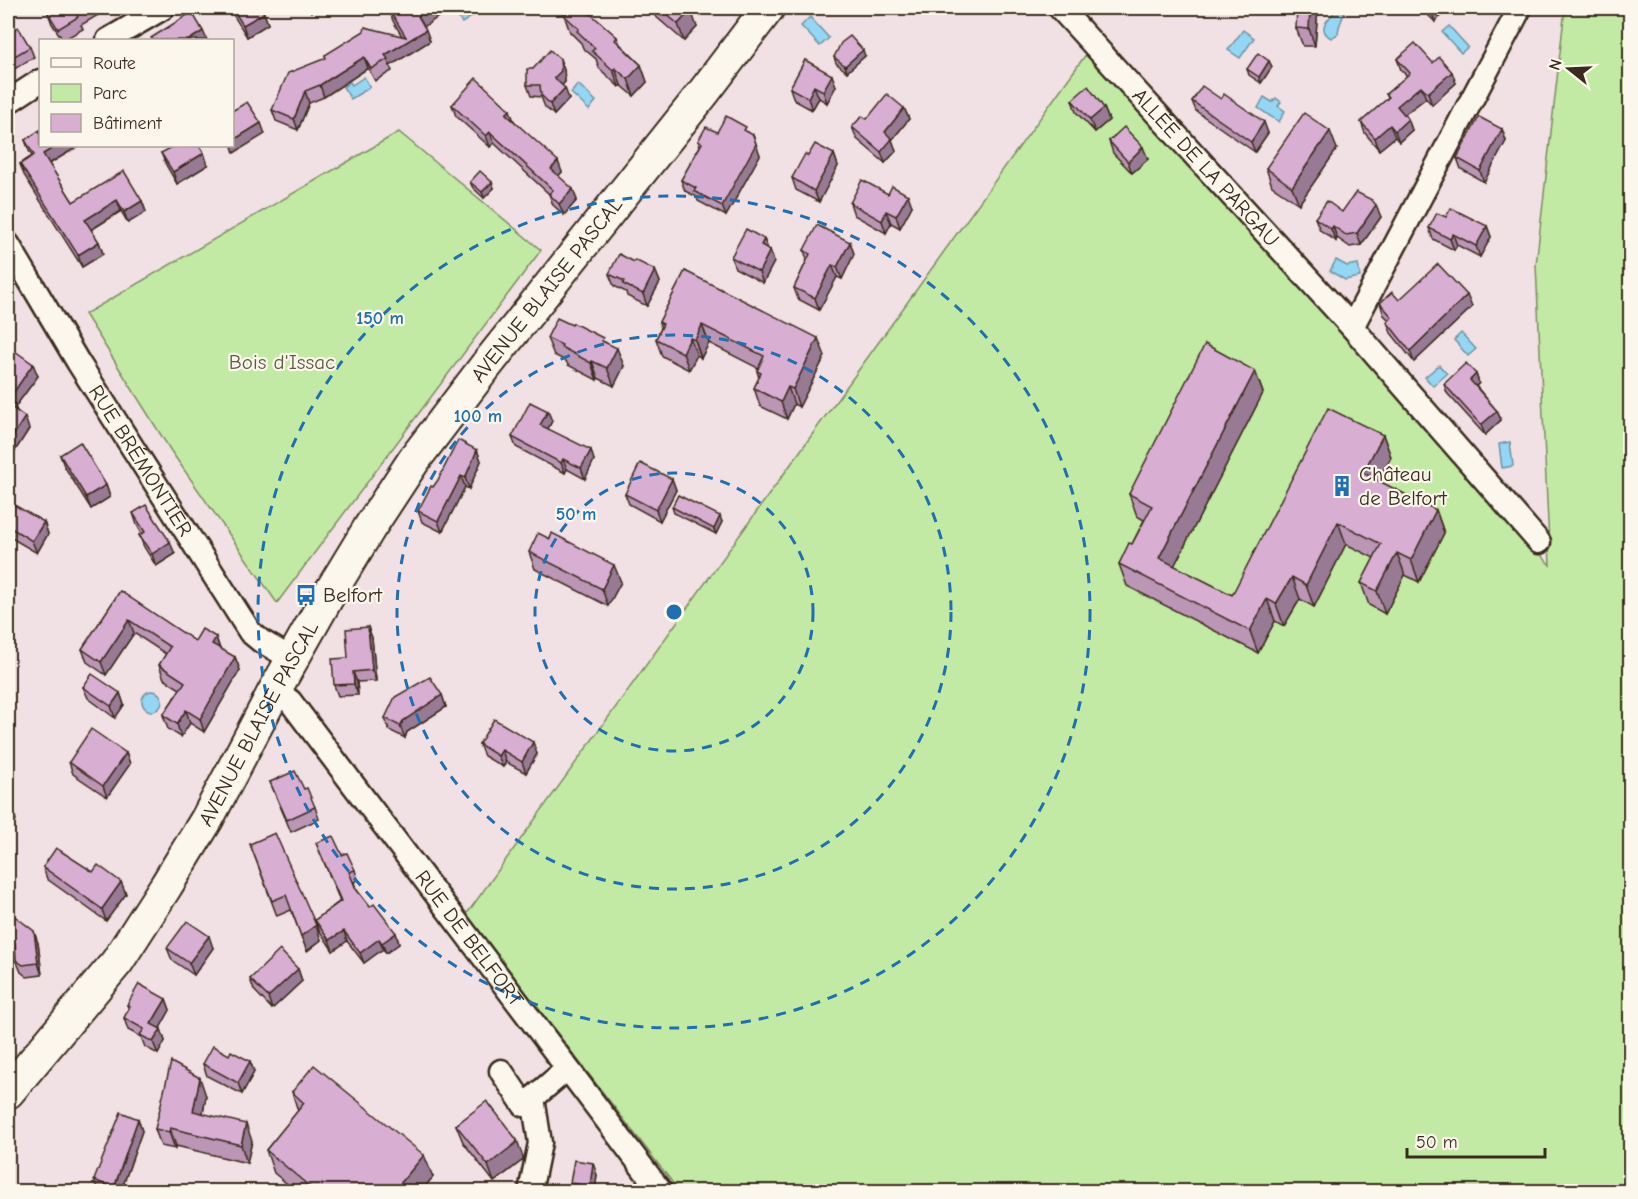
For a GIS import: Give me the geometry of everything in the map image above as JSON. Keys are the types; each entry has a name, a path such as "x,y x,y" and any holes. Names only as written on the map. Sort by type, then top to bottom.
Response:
{"main road":[{"name":"AVENUE BLAISE PASCAL","path":"8,1092 117,962 207,819 292,659 370,527 414,460 484,367 704,92 768,8"}],"street":[{"path":"110,39 163,8"},
{"name":"ALLÉE DE LA PARGAU","path":"1060,8 1352,327 1539,542"},
{"path":"1352,327 1520,8"},
{"path":"8,102 39,82"},
{"name":"RUE BRÉMONTIER","path":"8,244 78,362 250,632 292,659"},
{"name":"RUE DE BELFORT","path":"275,690 290,701 661,1191"},
{"path":"501,1071 524,1105 567,1069"},
{"path":"530,1191 540,1143 533,1098"}],"green space":[{"path":"1565,8 1630,8 1630,1191 679,1191 466,915 1087,53 1236,200 1259,243 1550,565 1536,265"},
{"name":"Bois d'Issac","path":"399,132 541,250 277,603 171,451 85,314"}],"water":[{"path":"460,8 485,8 462,23 454,11"},
{"path":"1333,8 1344,8 1344,12 1338,34 1331,38 1325,32 1324,26 1333,14"},
{"path":"810,17 829,38 820,46 801,26"},
{"path":"1449,26 1468,47 1461,53 1442,32"},
{"path":"1243,30 1254,38 1240,58 1228,50"},
{"path":"364,77 370,87 351,99 343,87 350,82 352,85"},
{"path":"578,84 596,101 589,110 571,93"},
{"path":"1264,97 1272,102 1276,98 1281,102 1278,106 1285,111 1279,122 1258,108"},
{"path":"1336,260 1347,266 1358,264 1360,277 1345,280 1330,271"},
{"path":"1461,333 1476,349 1468,356 1454,340"},
{"path":"1439,365 1447,374 1433,386 1425,377"},
{"path":"1510,442 1513,466 1502,468 1499,444"},
{"path":"148,691 156,691 162,697 162,705 156,711 148,711 142,705 142,697"}],"building":[{"path":"56,8 86,8 76,13 78,17 58,29 48,13"},
{"path":"232,8 261,8 264,13 243,25"},
{"path":"432,8 418,16 426,30 385,55 388,59 371,69 364,57 320,85 305,91 294,119 272,110 288,73 326,58 325,55 364,31 365,27 406,37 389,9"},
{"path":"571,8 584,8 617,37 615,40 641,65 628,79 615,68 613,70 592,51 595,48 564,15"},
{"path":"659,8 688,8 691,10 678,24"},
{"path":"1297,8 1310,8 1309,29 1296,28"},
{"path":"192,12 203,31 191,39 151,38"},
{"path":"18,27 30,47 8,60 8,33"},
{"path":"850,36 863,50 845,66 834,57 841,43"},
{"path":"1415,43 1433,63 1439,57 1452,72 1428,93 1421,86 1397,106 1408,119 1395,131 1390,125 1375,138 1361,122 1389,97 1386,94 1410,73 1397,59"},
{"path":"550,50 560,59 561,71 554,78 565,88 550,104 541,95 540,85 527,85 527,69 533,69"},
{"path":"1258,53 1269,61 1259,77 1247,69"},
{"path":"805,60 832,75 823,91 814,86 808,98 790,88"},
{"path":"476,78 510,110 506,114 558,161 551,169 573,189 559,204 549,194 553,190 490,132 486,136 452,105"},
{"path":"1088,86 1104,108 1090,120 1072,100"},
{"path":"1202,86 1221,99 1224,94 1264,122 1251,142 1192,101"},
{"path":"887,94 904,108 885,132 892,139 881,152 852,127 862,116 867,119"},
{"path":"247,102 261,123 234,140 234,110"},
{"path":"1304,113 1330,131 1292,187 1266,168"},
{"path":"726,116 746,127 744,130 753,135 756,144 722,206 694,191 696,188 681,180 702,143 698,141 706,127 717,132"},
{"path":"1479,117 1502,129 1480,171 1457,158"},
{"path":"1124,127 1143,147 1128,162 1109,141"},
{"path":"39,131 39,147 54,147 43,154 73,202 124,171 142,201 124,212 117,200 85,220 99,242 78,255 20,164 34,155 25,140"},
{"path":"815,144 834,154 814,191 792,178 805,154 808,156"},
{"path":"172,147 200,147 204,153 173,172 161,153"},
{"path":"480,171 492,182 482,192 470,182"},
{"path":"862,180 888,194 892,186 908,195 896,216 886,211 882,221 850,203"},
{"path":"1356,192 1372,200 1376,205 1357,233 1346,235 1333,226 1331,229 1315,218 1327,201 1342,212"},
{"path":"1451,208 1487,226 1476,246 1453,234 1450,239 1429,228 1437,213 1446,217"},
{"path":"817,225 850,242 837,267 832,265 815,298 794,288 810,254 804,250"},
{"path":"746,229 764,239 761,245 770,250 759,272 731,257"},
{"path":"619,254 655,270 643,294 609,274"},
{"path":"1438,264 1467,295 1410,351 1387,322 1392,317 1380,303 1392,292 1399,300"},
{"path":"685,271 818,338 793,389 788,387 781,402 754,388 761,373 757,371 764,356 702,325 695,340 690,338 683,353 656,339 663,324 659,322"},
{"path":"557,318 603,338 602,341 617,348 607,368 592,361 591,363 547,338"},
{"path":"1205,344 1255,371 1159,558 1232,595 1328,408 1383,435 1363,473 1436,510 1411,560 1397,553 1377,591 1361,583 1381,544 1338,522 1306,585 1292,577 1276,604 1267,599 1250,631 1119,564 1152,506 1129,494"},
{"path":"8,346 33,364 9,399 14,403 11,407 25,417 9,442 8,441"},
{"path":"1466,363 1476,374 1470,380 1497,411 1481,425 1444,384"},
{"path":"530,402 548,411 540,425 591,450 581,468 563,459 561,463 512,437"},
{"path":"458,440 477,450 465,478 461,476 438,521 418,511 431,486 433,487 438,480"},
{"path":"80,442 106,485 86,497 60,455"},
{"path":"640,463 672,479 656,510 625,494"},
{"path":"678,495 720,516 714,529 672,507"},
{"path":"9,502 44,522 32,541 8,526"},
{"path":"146,505 170,542 152,554 139,535 145,532 133,513"},
{"path":"538,533 550,539 552,533 614,565 602,589 529,552"},
{"path":"120,591 195,641 202,629 216,637 212,644 235,657 200,719 186,710 177,724 163,715 185,682 159,665 170,647 129,620 101,662 82,649"},
{"path":"368,627 372,670 353,672 354,684 334,685 332,659 348,658 346,629"},
{"path":"92,674 120,693 111,706 83,687"},
{"path":"430,677 442,695 403,721 400,726 385,718 395,697"},
{"path":"494,719 533,742 522,762 502,750 498,756 479,744"},
{"path":"91,729 126,753 103,786 69,762"},
{"path":"295,771 304,789 307,788 315,807 287,820 270,782"},
{"path":"275,833 316,925 301,936 286,895 272,901 250,844"},
{"path":"333,836 342,855 347,853 355,870 349,872 356,889 370,907 374,904 396,933 382,943 379,939 360,953 344,931 329,940 315,920 341,901 316,843"},
{"path":"56,848 93,872 98,865 121,882 102,909 43,867"},
{"path":"8,911 34,931 38,963 23,965 16,960 15,943 8,938"},
{"path":"187,921 209,936 189,963 167,948"},
{"path":"280,950 298,969 268,997 250,979"},
{"path":"139,984 166,999 151,1024 161,1029 153,1042 140,1035 144,1029 124,1018 130,1006 127,1005"},
{"path":"213,1046 229,1055 231,1051 250,1061 238,1083 203,1064"},
{"path":"171,1062 200,1078 193,1111 246,1124 241,1145 170,1128 169,1132 155,1129"},
{"path":"314,1065 424,1155 394,1191 315,1191 266,1150 304,1103 292,1092"},
{"path":"487,1101 517,1140 488,1165 456,1125"},
{"path":"121,1112 138,1119 114,1188 94,1180"},
{"path":"574,1160 593,1163 590,1186 570,1183"},
{"path":"137,1184 145,1191 130,1191"}],"place":[{"name":"Château de Belfort","path":"1342,486"},
{"name":"Belfort","path":"306,595"}]}
